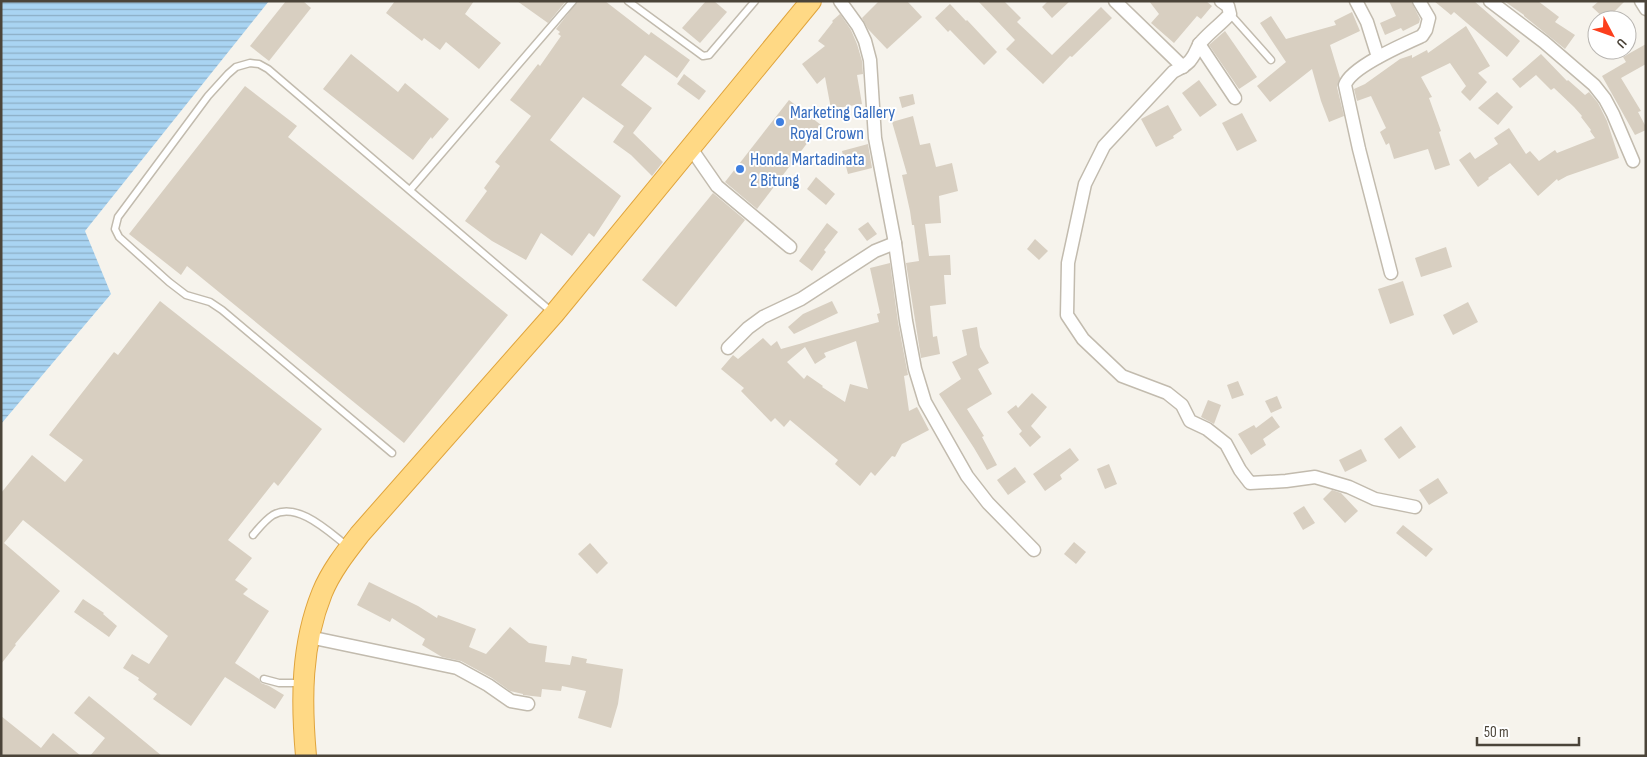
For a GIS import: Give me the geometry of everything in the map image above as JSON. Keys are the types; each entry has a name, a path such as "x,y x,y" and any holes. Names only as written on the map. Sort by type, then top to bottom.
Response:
{"highway":[{"path":"306,756 302,683 309,637 323,591 350,548 372,520 554,314 811,1"}],"street":[{"path":"840,1 858,26 865,40 870,60 875,138 895,242 915,369 925,402 967,476 988,503 1034,550"},
{"path":"1115,1 1183,67"},
{"path":"1220,1 1228,6 1230,14 1223,22 1212,29 1199,44 1192,58 1183,67 1173,72 1104,146 1085,184 1068,263 1067,315 1083,339 1122,376 1167,392 1182,404 1190,421 1207,429 1226,444 1240,470 1250,483 1315,477 1349,487 1375,499 1415,507"},
{"path":"1356,1 1367,22 1378,57"},
{"path":"1391,273 1354,130 1345,85 1351,76 1378,57 1422,36 1426,30 1429,18 1420,1"},
{"path":"1490,1 1544,42 1594,85 1609,106 1633,161"},
{"path":"1641,1 1646,9"},
{"path":"1199,44 1235,98"},
{"path":"690,147 717,186 790,247"},
{"path":"728,348 763,317 801,299 875,251 895,242"},
{"path":"309,637 457,668 488,685 510,701 528,704"}],"lane":[{"path":"410,190 573,1"},
{"path":"628,1 703,56 710,55 755,1"},
{"path":"1230,14 1271,60"},
{"path":"392,453 222,310 210,302 186,295 169,282 119,237 115,229 118,217 208,96 236,67 250,63 259,64 268,70 554,314"},
{"path":"254,535 274,514 288,511 299,514 314,522 350,548"},
{"path":"264,679 279,683 302,683"}],"water":[{"path":"1,1 269,1 85,231 111,294 1,424"}],"building":[{"path":"286,1 303,1 311,8 269,61 250,46"},
{"path":"395,1 474,1 465,14 501,43 479,69 446,42 440,50 424,38 422,41 386,13"},
{"path":"517,1 566,1 548,23"},
{"path":"578,1 605,1 649,35 651,32 690,60 677,78 645,55 621,85 652,108 633,133 663,162 652,176 631,155 613,142 624,126 583,97 550,140 621,196 594,237 589,233 572,256 541,233 526,260 492,241 465,221 487,191 484,188 500,166 495,162 531,116 510,100 538,64 540,66 561,36 558,34 560,32 556,29"},
{"path":"706,1 714,1 727,12 700,43 682,28"},
{"path":"879,1 907,1 922,17 887,49 868,29 862,18"},
{"path":"978,1 1004,1 1021,18 1017,22 1052,55 1101,7 1112,18 1072,57 1070,56 1043,84 1006,49 1015,40"},
{"path":"1048,1 1070,1 1052,18 1042,7"},
{"path":"1149,1 1206,1 1212,6 1201,19 1197,16 1174,43 1151,23 1159,14"},
{"path":"1389,1 1411,1 1420,19 1419,23 1403,31 1401,28 1385,35 1380,23 1396,16"},
{"path":"1434,1 1474,1 1520,41 1507,57 1454,12 1451,15"},
{"path":"1504,1 1538,1 1559,17 1555,22 1575,35 1565,49"},
{"path":"1599,1 1625,1 1616,10 1595,10 1592,7"},
{"path":"950,4 997,52 984,65 950,30 948,32 935,18"},
{"path":"1352,12 1360,31 1330,45 1340,78 1337,87 1344,116 1329,122 1312,69 1270,102 1257,86 1286,62 1260,23 1271,16 1286,39 1336,25 1334,21"},
{"path":"840,14 851,30 862,61 863,74 857,75 862,104 831,109 825,77 817,84 802,64 825,46 818,41 832,21"},
{"path":"1466,26 1490,66 1478,73 1487,82 1470,101 1461,92 1466,86 1450,63 1421,77 1432,97 1429,98 1441,131 1439,132 1450,165 1435,170 1428,149 1394,159 1389,143 1386,145 1380,132 1386,128 1371,96 1357,101 1354,89 1365,84 1400,59 1412,55 1412,58 1427,50 1428,53"},
{"path":"1225,31 1257,77 1239,89 1209,45"},
{"path":"1646,44 1646,64 1621,78 1641,111 1638,112 1646,127 1646,130 1635,135 1602,76 1626,62 1625,60 1637,60 1637,49"},
{"path":"351,54 398,92 405,83 449,119 432,139 431,137 413,160 323,89"},
{"path":"1541,54 1567,81 1585,95 1589,92 1598,103 1607,121 1619,158 1567,176 1558,181 1557,179 1538,196 1510,163 1478,187 1459,160 1470,152 1475,159 1498,144 1494,138 1509,128 1526,154 1530,151 1539,161 1555,150 1557,153 1595,138 1582,116 1574,107 1554,88 1551,90 1536,75 1520,88 1512,79"},
{"path":"684,74 706,91 699,100 677,84"},
{"path":"1199,80 1217,105 1200,117 1182,93"},
{"path":"245,86 297,126 288,137 508,315 404,443 187,266 181,275 129,234"},
{"path":"1497,92 1513,107 1498,125 1478,108"},
{"path":"913,94 915,104 902,108 899,97"},
{"path":"789,100 821,125 757,209 725,182"},
{"path":"1168,105 1182,130 1173,136 1174,138 1156,147 1141,119"},
{"path":"1242,113 1257,141 1237,151 1222,123"},
{"path":"913,116 920,145 930,143 936,167 952,163 958,191 939,196 941,223 925,224 929,256 950,255 951,275 944,275 946,304 930,306 933,337 937,336 940,354 921,358 906,263 919,261 914,225 912,225 902,175 907,174 892,122"},
{"path":"868,144 872,168 848,174 842,151"},
{"path":"816,177 835,194 826,205 807,189"},
{"path":"713,193 745,220 676,307 642,280"},
{"path":"868,222 877,234 867,241 858,229"},
{"path":"827,223 838,232 824,250 826,252 812,271 799,261"},
{"path":"1035,239 1048,251 1039,260 1027,249"},
{"path":"1446,247 1452,267 1421,277 1415,258"},
{"path":"890,263 908,375 904,376 909,411 917,407 929,430 902,444 895,457 892,456 875,476 871,472 860,486 835,464 838,460 790,420 784,427 775,418 771,422 741,391 744,388 721,369 733,355 738,359 763,338 771,346 777,341 781,349 879,322 877,314 880,313 870,268","holes":["856,341 868,389 850,384 845,402 807,375 804,379 787,362 805,347 815,364 826,357 824,353"]},
{"path":"1403,281 1414,315 1390,324 1378,289"},
{"path":"160,301 322,429 278,486 274,482 228,540 252,558 235,580 248,589 243,594 269,611 235,663 259,679 261,683 284,695 275,709 225,677 191,726 153,699 157,694 138,680 139,678 123,668 132,654 149,664 168,636 23,520 4,543 60,591 15,644 1,664 1,493 32,455 65,482 83,460 49,435 114,352 118,355"},
{"path":"832,301 838,313 794,334 788,327 803,314"},
{"path":"1468,302 1478,322 1453,335 1443,315"},
{"path":"977,327 980,347 989,363 978,369 992,394 967,409 984,436 982,437 997,465 987,470 939,394 961,379 952,362 967,355 962,330"},
{"path":"1238,381 1244,395 1232,399 1227,385"},
{"path":"1032,393 1047,407 1031,426 1041,437 1030,447 1019,434 1022,431 1007,412 1016,405 1018,408"},
{"path":"1277,396 1282,408 1271,413 1265,401"},
{"path":"1208,400 1221,405 1214,424 1201,417"},
{"path":"1272,416 1280,427 1263,439 1266,445 1251,455 1238,434 1254,425 1256,428"},
{"path":"1401,426 1416,447 1399,459 1384,439"},
{"path":"1070,448 1079,460 1060,475 1062,479 1045,491 1033,474"},
{"path":"1361,449 1367,461 1345,472 1339,460"},
{"path":"1109,464 1117,484 1105,489 1097,469"},
{"path":"1015,467 1026,482 1008,495 997,480"},
{"path":"1438,478 1448,493 1429,505 1419,490"},
{"path":"1332,490 1341,493 1358,511 1345,523 1323,499"},
{"path":"1304,506 1315,523 1303,530 1293,513"},
{"path":"1403,525 1433,549 1426,557 1396,533"},
{"path":"1074,542 1086,552 1076,564 1064,554"},
{"path":"590,543 608,563 597,574 578,554"},
{"path":"369,582 418,606 437,618 438,615 476,629 469,647 486,654 510,627 529,643 547,646 545,662 570,665 572,656 587,659 586,663 623,669 618,704 611,728 578,718 586,691 562,686 561,691 542,689 541,697 523,695 510,691 492,678 461,661 442,657 422,645 425,639 392,618 390,622 357,605"},
{"path":"83,599 104,613 117,626 109,637 74,612"},
{"path":"89,696 162,756 90,756 105,738 74,713"},
{"path":"1,716 41,748 53,733 81,756 1,756"}],"place":[{"name":"Marketing Gallery Royal Crown","path":"780,122"},
{"name":"Honda Martadinata 2 Bitung","path":"740,169"}]}
